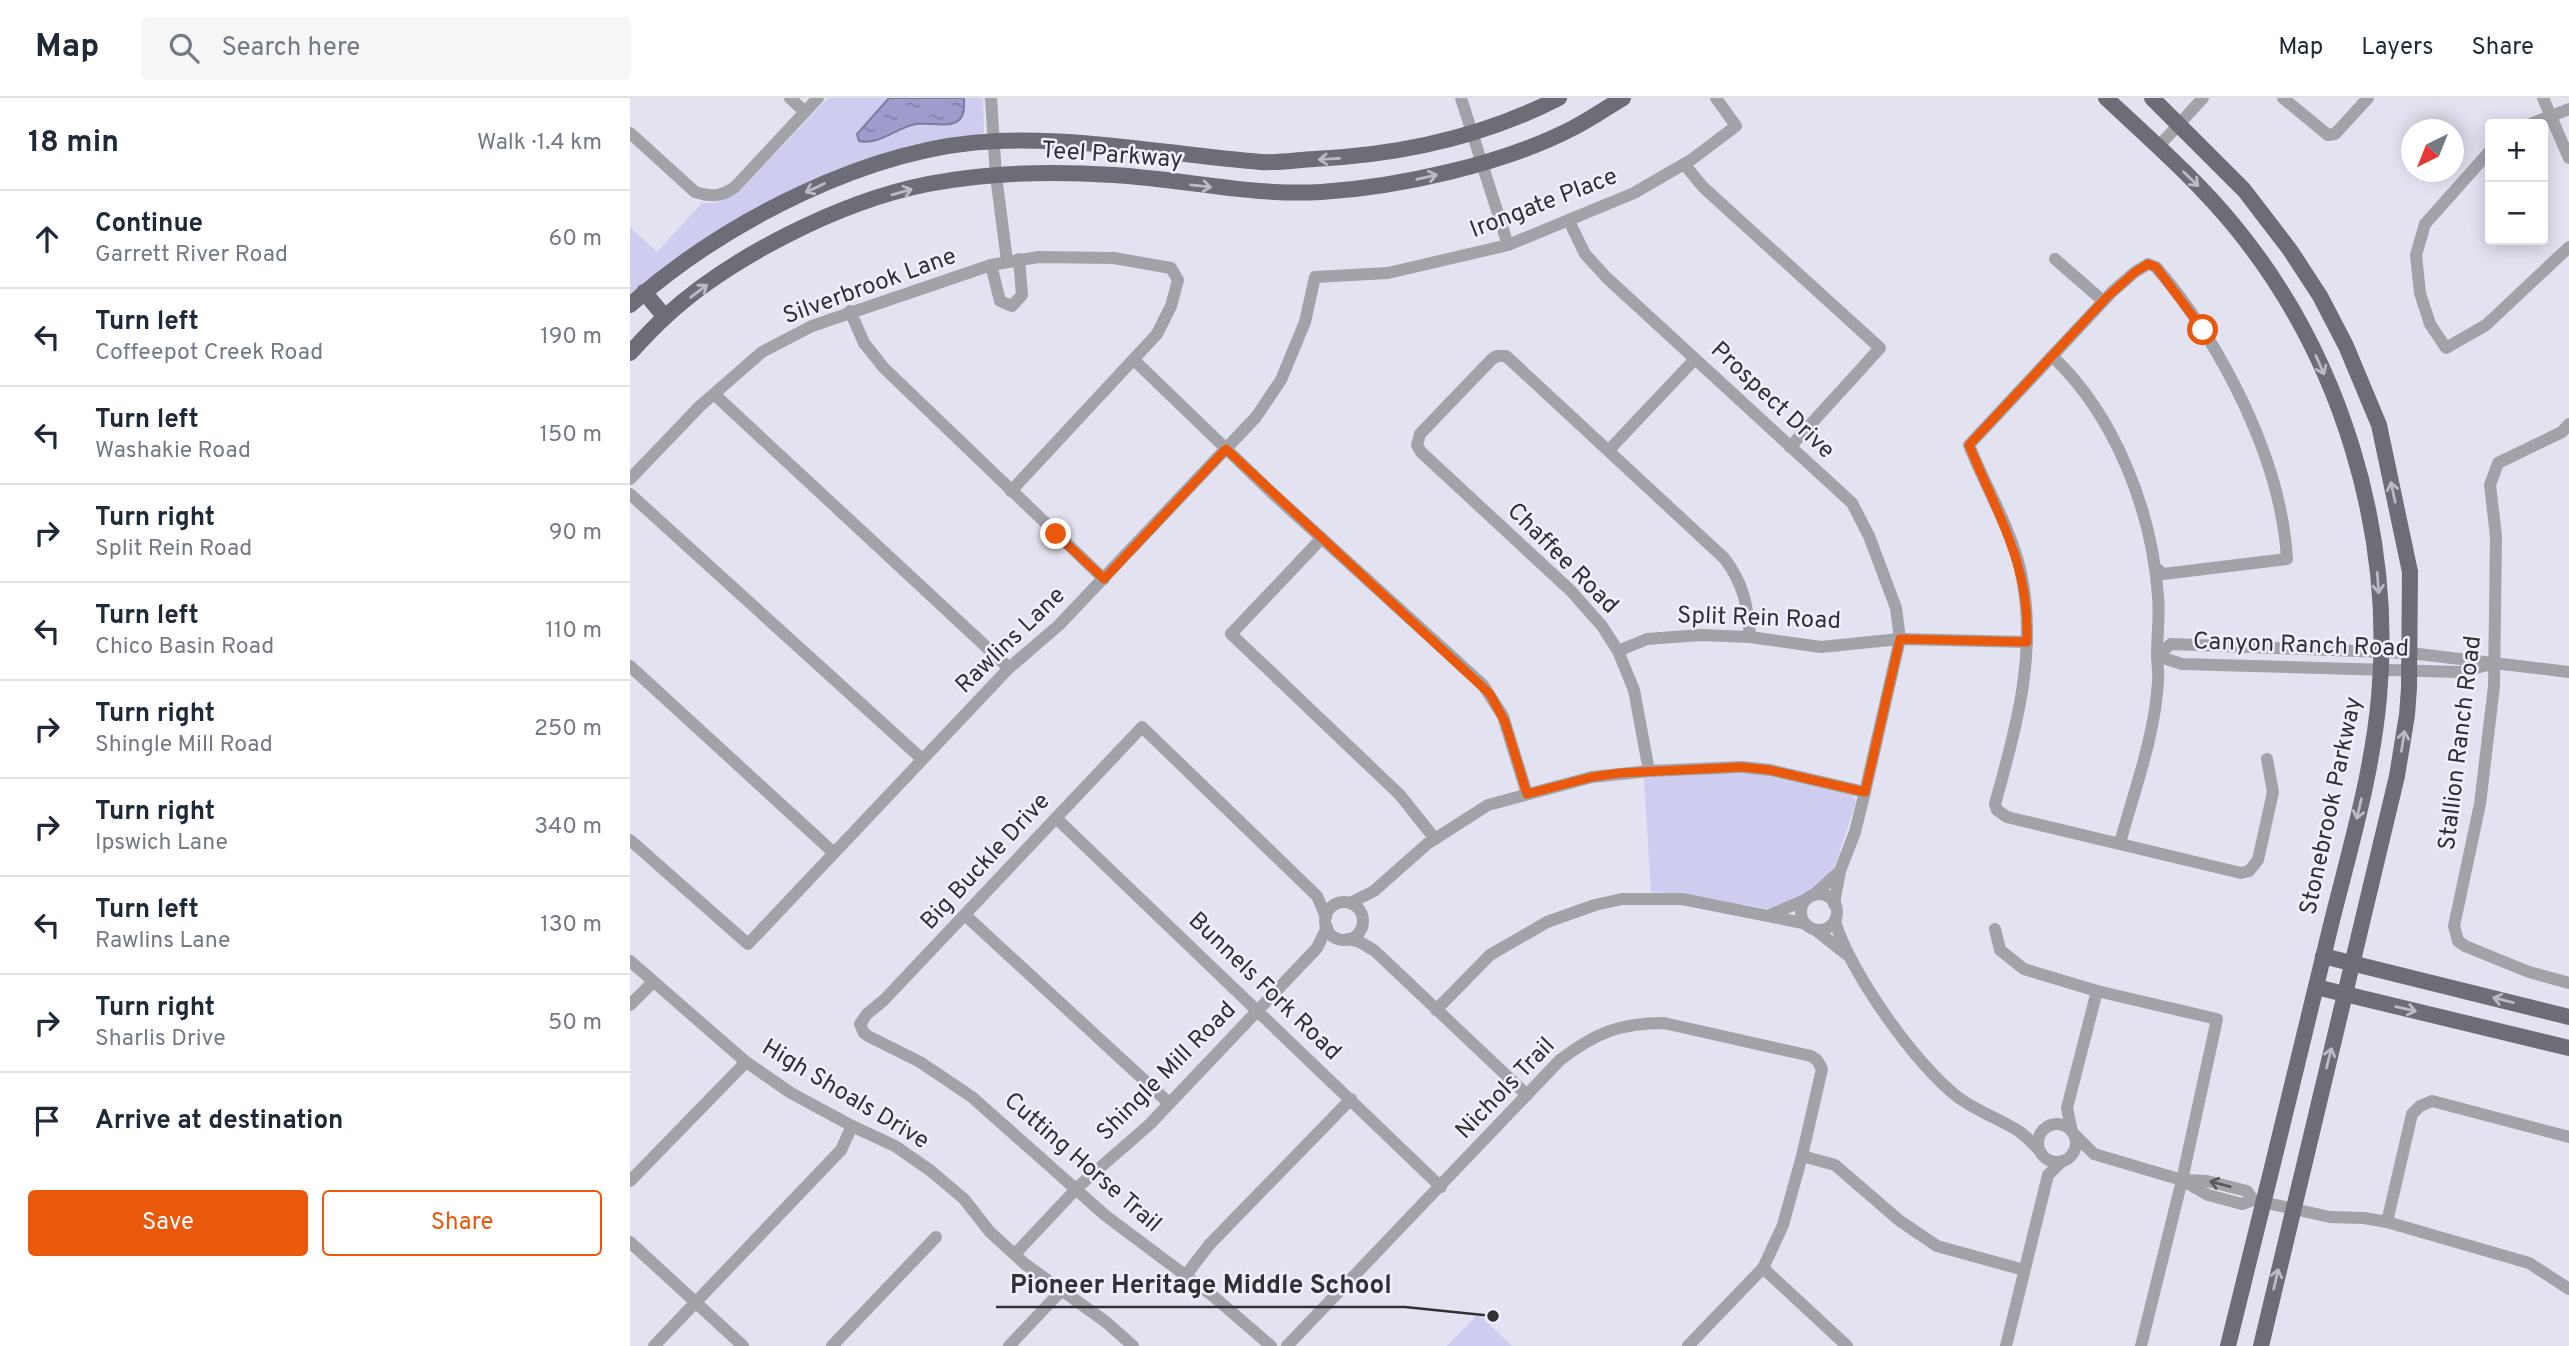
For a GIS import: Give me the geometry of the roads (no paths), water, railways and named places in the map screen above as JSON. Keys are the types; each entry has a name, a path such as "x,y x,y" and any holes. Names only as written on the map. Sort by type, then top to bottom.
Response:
{"main road":[{"name":"Teel Parkway","path":"630,304 674,267 749,220 822,185 894,159 927,151 995,141 1087,144 1263,162 1358,157 1425,146 1474,133 1559,98"},
{"name":"Teel Parkway","path":"630,352 665,317 712,281 759,251 831,214 928,184 1019,173 1116,175 1241,190 1320,192 1422,178 1481,162 1551,139 1623,98"},
{"name":"Stonebrook Parkway","path":"2106,98 2204,191 2261,261 2284,296 2330,386 2360,472 2372,527 2378,576 2381,661 2379,698 2370,759 2316,988 2258,1201 2228,1346"},
{"path":"2152,98 2244,190 2290,250 2320,296 2363,383 2379,425 2410,572 2410,670 2407,715 2397,776 2261,1346"},
{"path":"644,292 665,317"},
{"path":"2323,956 2569,1017"},
{"path":"2316,988 2569,1048"}],"street":[{"path":"790,98 805,112"},
{"path":"630,133 695,192 708,196 723,195 735,187 818,98"},
{"path":"991,98 996,176 1022,295 1012,306 1000,301 991,265"},
{"path":"1461,98 1508,245"},
{"name":"Irongate Place","path":"1315,277 1388,273 1508,245 1634,193 1684,164 1736,126 1716,98"},
{"path":"2158,147 2203,98"},
{"path":"2283,98 2328,135 2335,134 2368,98"},
{"path":"2543,98 2569,158"},
{"path":"2545,119 2569,109"},
{"path":"2485,157 2425,224 2416,255 2420,293 2430,324 2446,348 2486,325 2569,247"},
{"path":"1684,164 1703,187 1880,348 1790,447"},
{"name":"Prospect Drive","path":"1569,221 1585,254 1607,278 1852,503 1869,536 1896,608 1900,639"},
{"name":"Silverbrook Lane","path":"630,479 714,394 762,352 812,326 850,311 991,265 1013,260 1114,258 1167,266 1175,271 1178,280 1165,321 1134,360"},
{"path":"2055,259 2104,301"},
{"path":"2155,567 2163,574 2287,559 2281,519 2269,472 2237,390 2192,314 2156,267 2148,264 2135,272 2104,301 1969,445 2006,526 2021,573 2028,622 2022,699 1995,804 1997,810 2007,817 2234,872 2249,871 2258,860 2273,792 2267,759"},
{"name":"Rawlins Lane","path":"630,840 748,944 1009,668 1047,637 1104,579 1256,416 1281,380 1305,322 1315,277"},
{"path":"850,311 873,356 1104,579"},
{"name":"Chaffee Road","path":"1609,450 1509,358 1500,355 1492,359 1420,435 1417,442 1421,452 1583,603 1602,626 1618,651 1630,678 1639,706 1649,771"},
{"path":"2052,356 2077,382 2119,451 2141,508 2155,567 2159,598 2158,680 2152,718 2120,843"},
{"path":"1695,359 1609,450 1732,568 1746,601 1749,636"},
{"path":"1011,491 1134,360 1490,694 1505,722 1527,794"},
{"path":"714,394 1009,668"},
{"name":"Stallion Ranch Road","path":"2569,424 2562,432 2498,463 2490,485 2496,536 2496,664 2480,804 2454,926 2458,941 2529,972 2569,983"},
{"path":"630,494 922,759"},
{"path":"1322,538 1231,634 1400,795 1435,839"},
{"name":"Split Rein Road","path":"1618,651 1658,637 1702,635 1749,636 1821,647 1900,639 2027,642"},
{"path":"1900,639 1855,832 1840,871 1835,921 1846,954 1900,1035 1932,1073 1958,1097 2020,1132 2050,1160 2094,1154 2182,1180 2208,1195 2242,1204 2258,1201 2330,1217 2364,1217 2387,1222 2529,1263 2569,1289"},
{"name":"Canyon Ranch Road","path":"2157,656 2171,644 2381,661 2410,670 2459,672 2496,664"},
{"name":"Canyon Ranch Road","path":"2157,656 2182,664 2381,661 2410,653 2569,672"},
{"path":"630,666 834,853"},
{"name":"Big Buckle Drive","path":"860,1024 1142,727 1317,896"},
{"path":"1326,922 1332,907 1374,891 1399,866 1488,805 1592,777 1649,771 1742,767 1770,770 1865,792"},
{"name":"Bunnels Fork Road","path":"1056,818 1441,1187"},
{"path":"1803,923 1800,911 1810,897 1840,871"},
{"path":"1343,939 1358,934 1374,891"},
{"path":"1770,915 1822,894 1835,904"},
{"path":"1317,896 1332,902 1347,902 1360,911 1366,936 1375,951"},
{"path":"1317,896 1326,922 1343,939 1360,942 1375,951 1527,1095"},
{"path":"1436,1010 1490,955 1547,922 1595,905 1622,899 1682,899 1803,923 1846,954"},
{"path":"965,915 1169,1103"},
{"path":"1817,931 1827,929 1835,921"},
{"name":"Shingle Mill Road","path":"1015,1254 1075,1189 1139,1135 1258,1011 1317,948 1326,922"},
{"path":"1996,929 2000,950 2024,969 2097,991 2217,1018 2182,1180 2141,1346"},
{"name":"Shingle Mill Road","path":"1317,948 1343,939"},
{"name":"High Shoals Drive","path":"630,961 746,1062 791,1093 895,1146 931,1171 964,1199 990,1231 1015,1254 1106,1322 1133,1346"},
{"path":"630,1005 653,982"},
{"path":"2007,1346 2048,1175 2074,1149 2067,1108 2097,991"},
{"name":"Nichols Trail","path":"1287,1346 1560,1060 1605,1031 1640,1023 1664,1023 1811,1056 1821,1065 1820,1083 1802,1156"},
{"name":"Cutting Horse Trail","path":"860,1024 868,1036 920,1062 972,1097 1123,1230 1234,1313 1271,1346"},
{"path":"630,1181 746,1062"},
{"path":"1186,1276 1209,1245 1351,1099"},
{"path":"2387,1222 2412,1114 2420,1106 2432,1101 2569,1137"},
{"path":"2048,1175 2040,1152 2039,1136 2067,1108"},
{"path":"2020,1132 2063,1125 2094,1154"},
{"path":"654,1346 841,1150 852,1126"},
{"path":"1688,1346 1763,1268 1783,1225 1802,1156 1836,1164 1900,1221 1937,1246 2024,1270"},
{"path":"832,1346 936,1237"},
{"path":"630,1242 743,1346"},
{"path":"1763,1268 1847,1346"},
{"path":"1009,1346 1062,1290"}],"water":[{"path":"889,98 964,98 962,117 951,124 916,124 881,139 859,141 857,134"}],"place":[{"name":"Pioneer Heritage Middle School","path":"1493,1316"}]}
